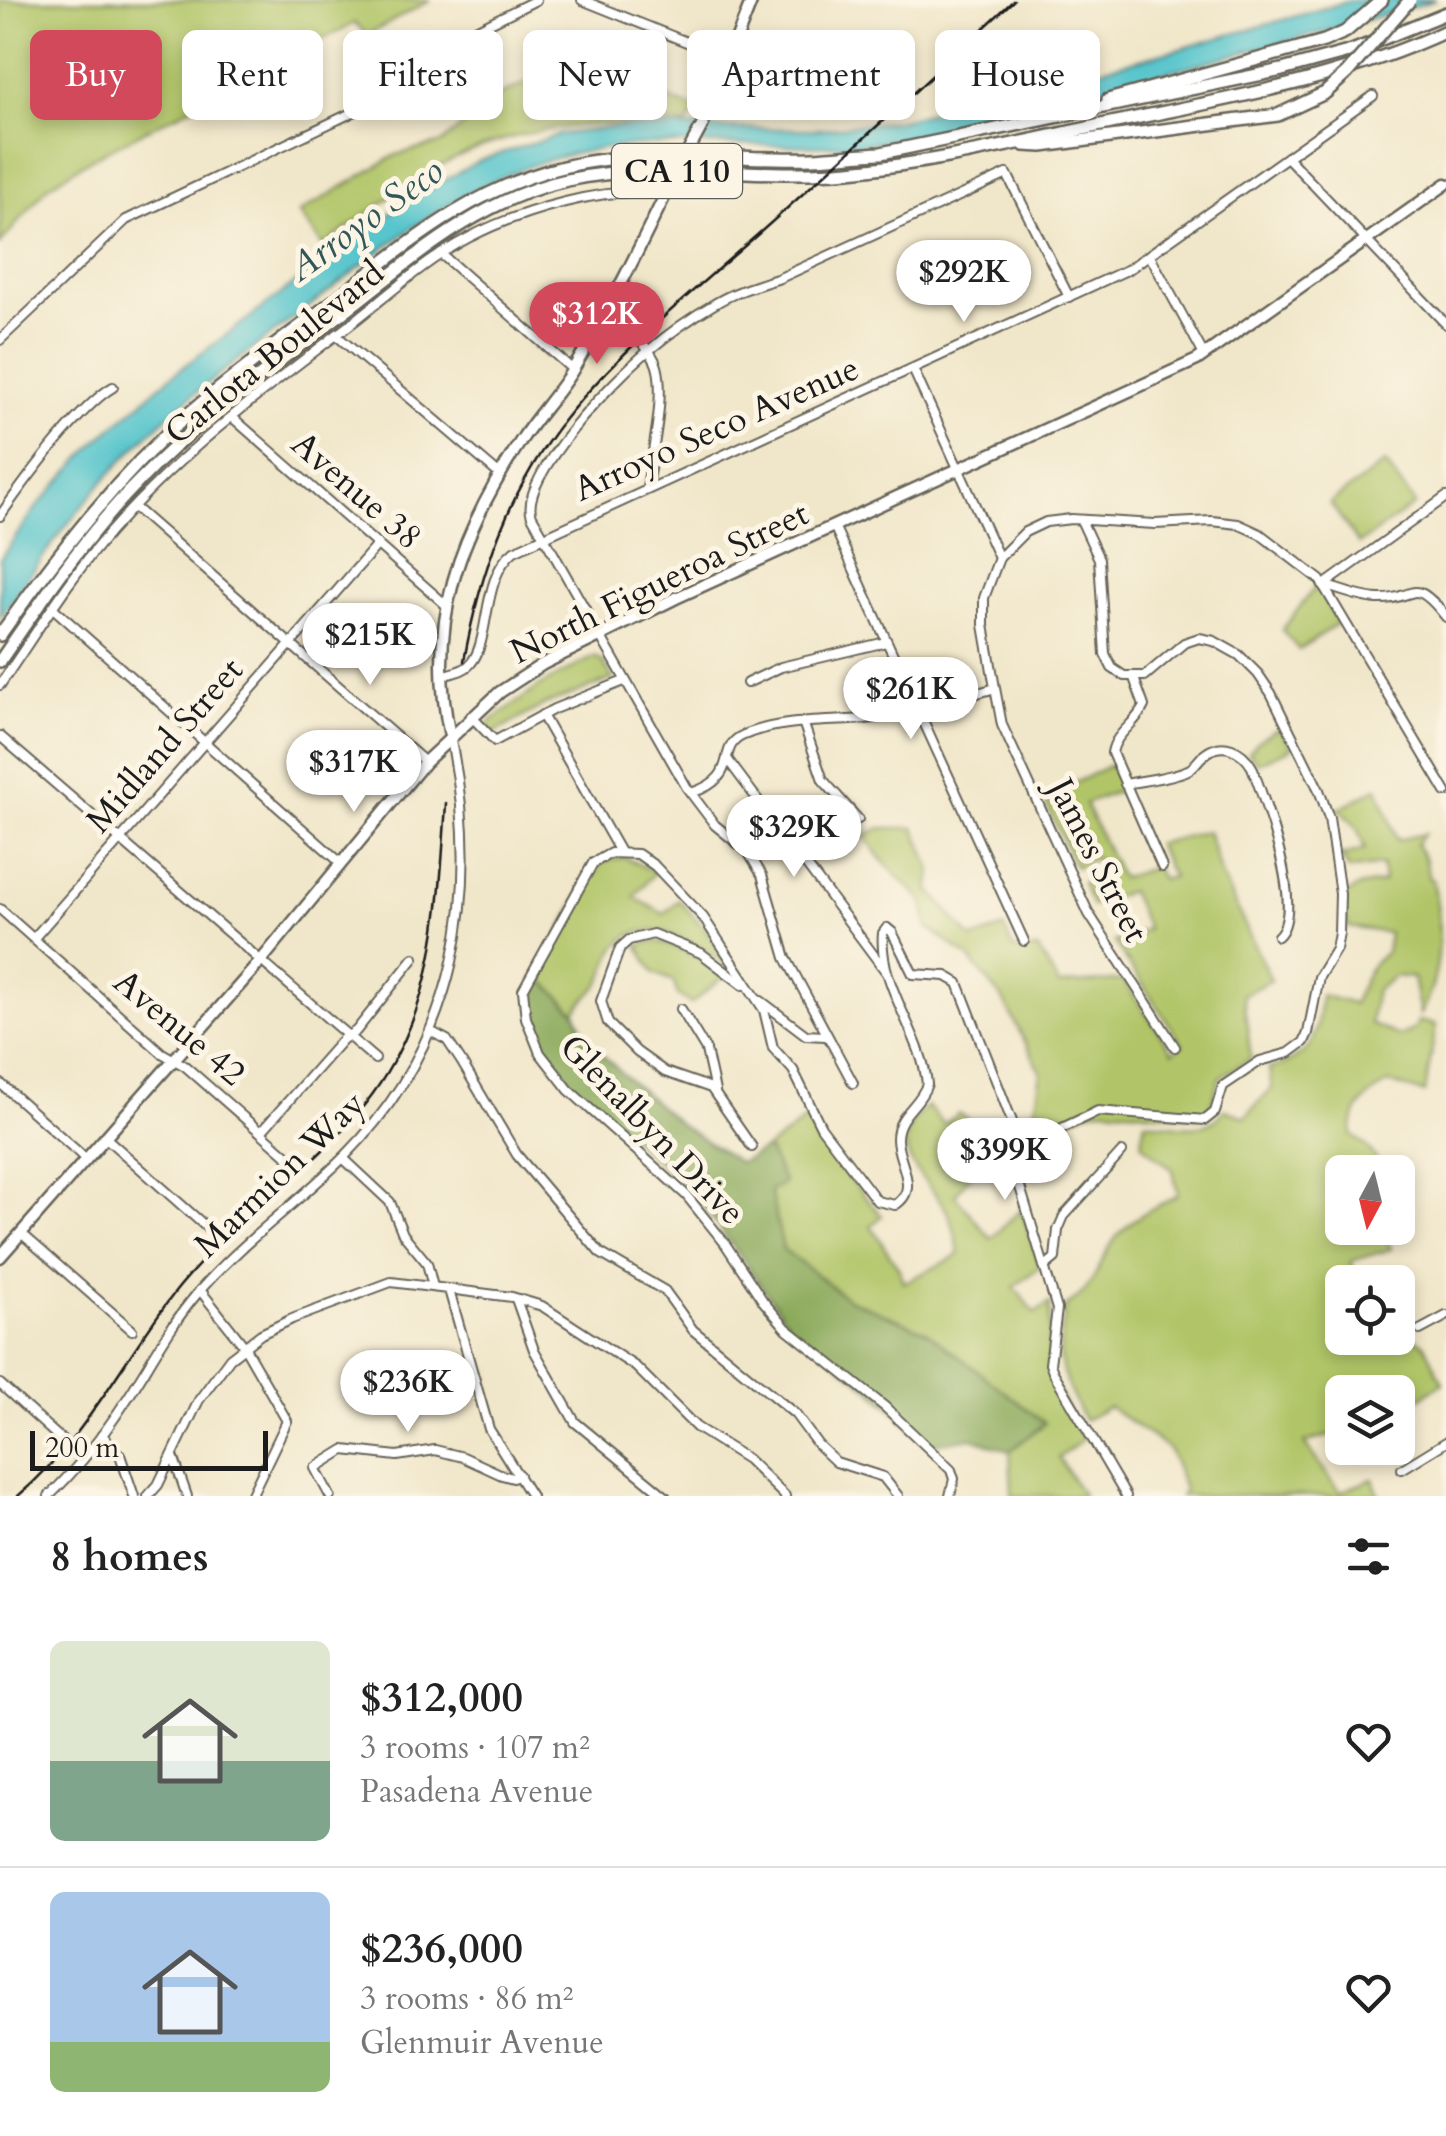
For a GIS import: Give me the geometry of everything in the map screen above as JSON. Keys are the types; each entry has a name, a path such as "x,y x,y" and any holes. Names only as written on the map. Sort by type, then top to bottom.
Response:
{"highway":[{"path":"988,132 1324,42 1345,32 1382,0"},
{"path":"1010,144 1042,146 1257,118 1296,108 1324,93 1347,73 1410,0"},
{"name":"CA 110","path":"0,635 93,510 194,410 454,210 499,187 614,157 812,158 880,152 1282,70 1352,51 1446,13"},
{"name":"CA 110","path":"0,662 79,549 177,444 423,250 500,203 566,180 615,172 851,170 1010,144 1272,91 1335,74 1446,33"}],"main road":[{"path":"740,30 752,0"},
{"path":"450,736 440,677 440,647 446,605 471,534 500,475 573,370 705,120"},
{"name":"North Figueroa Street","path":"0,1257 260,962 424,762 471,716 520,678 676,598 1204,355 1446,184"}],"street":[{"path":"0,340 126,220 364,107 429,53 536,0"},
{"path":"582,0 687,41"},
{"name":"Arroyo Seco Avenue","path":"544,536 1129,270 1373,96"},
{"path":"1287,157 1446,324"},
{"path":"854,1083 825,1036 786,958 762,875 748,852 715,825 691,794 624,682 529,507 534,489 554,456 599,400 648,351 742,290 780,278 1006,174 1069,297"},
{"name":"Carlota Boulevard","path":"0,685 109,532 155,484 232,418 441,254 489,228 536,211 636,190 666,194"},
{"path":"441,254 573,370"},
{"path":"1150,256 1204,355"},
{"path":"607,308 648,351 658,368 647,488"},
{"path":"336,335 500,475"},
{"path":"914,369 998,558 1015,539 1035,526 1059,520 1155,524 1212,520 1238,524 1260,534 1324,585 1446,792"},
{"path":"0,516 95,400 113,387"},
{"name":"Avenue 38","path":"232,418 446,605"},
{"path":"1324,585 1446,497"},
{"path":"134,507 424,762"},
{"path":"1081,520 1099,560 1107,661 1118,674 1134,678 1152,673 1192,640 1214,641 1239,655 1271,693 1319,790 1329,818 1340,894 1336,949 1319,977 1311,1024 1298,1047 1260,1060 1223,1086 1216,1112 1205,1120 1098,1111 1018,1152 1015,1170 1057,1310 1052,1372 1126,1496"},
{"path":"834,528 1024,940"},
{"path":"440,677 463,669 475,657 496,576 508,556 544,536"},
{"name":"Midland Street","path":"34,938 378,544"},
{"name":"James Street","path":"998,558 987,584 983,610 1002,725 1089,914 1175,1046"},
{"path":"1324,585 1380,600 1416,592 1428,597 1446,617"},
{"path":"53,608 342,863"},
{"path":"747,683 781,667 886,642"},
{"path":"1134,678 1144,706 1113,744 1112,753 1162,867"},
{"name":"North Figueroa Street","path":"471,716 495,741 542,715 624,682"},
{"path":"691,794 716,783 732,744 742,736 803,722 879,718 995,688"},
{"path":"542,715 620,852 638,854 656,866 702,917 768,1018 773,1048 794,1070 828,1138 878,1201 895,1204 905,1197 908,1186 898,1150 898,1128 927,1084 890,977 882,940 887,928 914,974 946,976 958,983 1022,1147"},
{"path":"803,722 822,780 858,820"},
{"path":"0,736 375,1059"},
{"name":"Marmion Way","path":"49,1496 102,1435 172,1326 200,1290 343,1158 401,1089 432,1032 450,972 460,910 463,802 450,736"},
{"path":"1125,784 1190,770 1212,750 1227,748 1245,756 1279,845 1288,922 1278,936"},
{"path":"727,760 890,977"},
{"name":"Glenalbyn Drive","path":"620,852 601,858 587,870 528,977 523,1000 540,1052 569,1090 686,1195 787,1329 885,1407 951,1470 954,1479 950,1496"},
{"name":"Avenue 42","path":"0,909 291,1159"},
{"path":"752,1148 716,1094 704,1084 664,1072 637,1052 604,1016 602,992 620,948 629,940 653,934 701,952 806,1034 825,1036"},
{"path":"262,1132 348,1036 356,1032 414,958"},
{"path":"681,1009 706,1050 716,1094"},
{"path":"432,1032 446,1040 462,1062 517,1156 600,1253 665,1290 693,1330 794,1414 836,1462 884,1477 898,1496"},
{"path":"0,1083 86,1158"},
{"path":"105,1137 213,1233"},
{"path":"1044,1267 1055,1258 1064,1216 1122,1152"},
{"path":"343,1158 390,1202 403,1234 427,1263 432,1287"},
{"path":"21,1233 132,1330"},
{"path":"148,1496 158,1485 199,1400 222,1367 244,1346 292,1319 390,1282 516,1298 542,1306 636,1367 706,1436 747,1458 786,1496"},
{"path":"200,1290 244,1346 287,1421 251,1496"},
{"path":"449,1290 489,1429 530,1496"},
{"path":"516,1298 534,1350 575,1422 665,1496"},
{"path":"1420,1330 1446,1316"},
{"path":"0,1384 84,1459"},
{"path":"102,1435 120,1456 134,1496"},
{"path":"1402,1468 1446,1442"},
{"path":"330,1496 315,1468 344,1450 396,1456 435,1450 463,1457 502,1475 519,1475"},
{"path":"173,1456 187,1496"}],"green space":[{"path":"0,0 431,0 376,30 362,30 355,23 323,39 323,30 182,30 182,112 49,185 0,244"},
{"path":"523,84 523,120 667,120 667,98 687,106 690,120 687,125 566,127 508,138 452,160 418,179 323,246 299,213 396,155 442,143 469,120 503,120 503,94"},
{"path":"1385,463 1415,504 1359,544 1330,503"},
{"path":"1317,585 1339,622 1299,650 1282,630"},
{"path":"594,657 602,660 613,679 544,705 493,734 488,729 489,722 543,684"},
{"path":"1281,727 1292,748 1258,763 1249,753 1259,740"},
{"path":"1111,765 1119,781 1118,791 1085,804 1121,878 1155,867 1161,879 1173,877 1156,844 1207,831 1221,875 1271,980 1243,995 1251,1058 1220,1077 1209,1111 1198,1117 1106,1108 1025,1137 1018,1117 1035,1110 1041,1072 1002,998 968,957 927,927 923,901 887,866 864,836 880,828 915,828 932,870 930,890 972,939 1004,928 1014,950 1038,949 1059,985 1123,980 1173,1052 1183,1045 1114,942 1147,929 1130,891 1092,906 1082,883 1104,873 1096,858 1075,867 1044,798"},
{"path":"1378,787 1397,840 1424,834 1416,844 1429,879 1433,880 1438,949 1433,983 1420,1014 1413,978 1395,976 1376,990 1370,1024 1399,1036 1415,1029 1418,1021 1436,1025 1425,1093 1388,1083 1367,1098 1357,1110 1352,1126 1352,1135 1373,1155 1325,1155 1325,1245 1389,1245 1391,1249 1351,1261 1352,1265 1325,1265 1325,1355 1415,1355 1415,1339 1425,1345 1443,1383 1415,1401 1415,1375 1325,1375 1325,1437 1304,1443 1340,1492 1373,1479 1379,1496 1180,1496 1184,1489 1169,1449 1109,1407 1084,1420 1069,1389 1060,1354 1066,1307 1089,1284 1126,1227 1178,1195 1173,1170 1141,1143 1145,1121 1200,1126 1218,1118 1224,1109 1245,1117 1272,1088 1269,1069 1296,1058 1310,1044 1321,995 1353,1004 1371,966 1386,952 1389,933 1349,927 1344,916 1345,895 1358,887 1384,882 1382,865 1349,870 1341,856 1365,849 1357,828 1339,809"},
{"path":"624,857 655,872 634,897 664,914 679,900 708,932 732,970 692,943 645,931 618,945 598,985 575,1012 538,975 584,887 601,863"},
{"path":"656,941 692,954 724,976 691,1004 678,995 673,981 654,973 638,945"},
{"path":"538,975 575,1012 589,1042 681,1125 740,1163 767,1148 784,1183 770,1191 783,1249 846,1298 926,1331 1045,1423 1010,1451 972,1438 929,1445 875,1393 790,1325 707,1211 682,1183 574,1086 540,1041 530,996"},
{"path":"927,1106 944,1124 959,1113 977,1126 961,1148 977,1166 955,1195 991,1239 1021,1209 1040,1267 1014,1287 1035,1313 1050,1303 1049,1374 1084,1439 1059,1458 1083,1496 1012,1496 1010,1451 1044,1424 926,1331 846,1298 783,1249 770,1191 767,1148 808,1118 833,1160 882,1216 871,1226 899,1269 903,1283 959,1255 948,1213 917,1171 906,1147 907,1134"}],"water":[{"name":"Arroyo Seco","path":"1353,0 1436,0 1100,89 1100,69"},
{"name":"Arroyo Seco","path":"935,111 935,120 979,120 904,139 863,144 613,147 536,164 469,193 407,232 232,364 155,428 83,505 0,618 0,559 36,508 98,440 170,377 352,241 409,200 481,160 561,134 616,127 816,129 915,120 915,116"}],"tram line":[{"path":"464,661 479,596 500,533 528,474 565,419 638,340 1014,0"},
{"path":"18,1496 65,1448 196,1267 323,1150 359,1111 387,1072 408,1032 432,948 446,803"}]}
